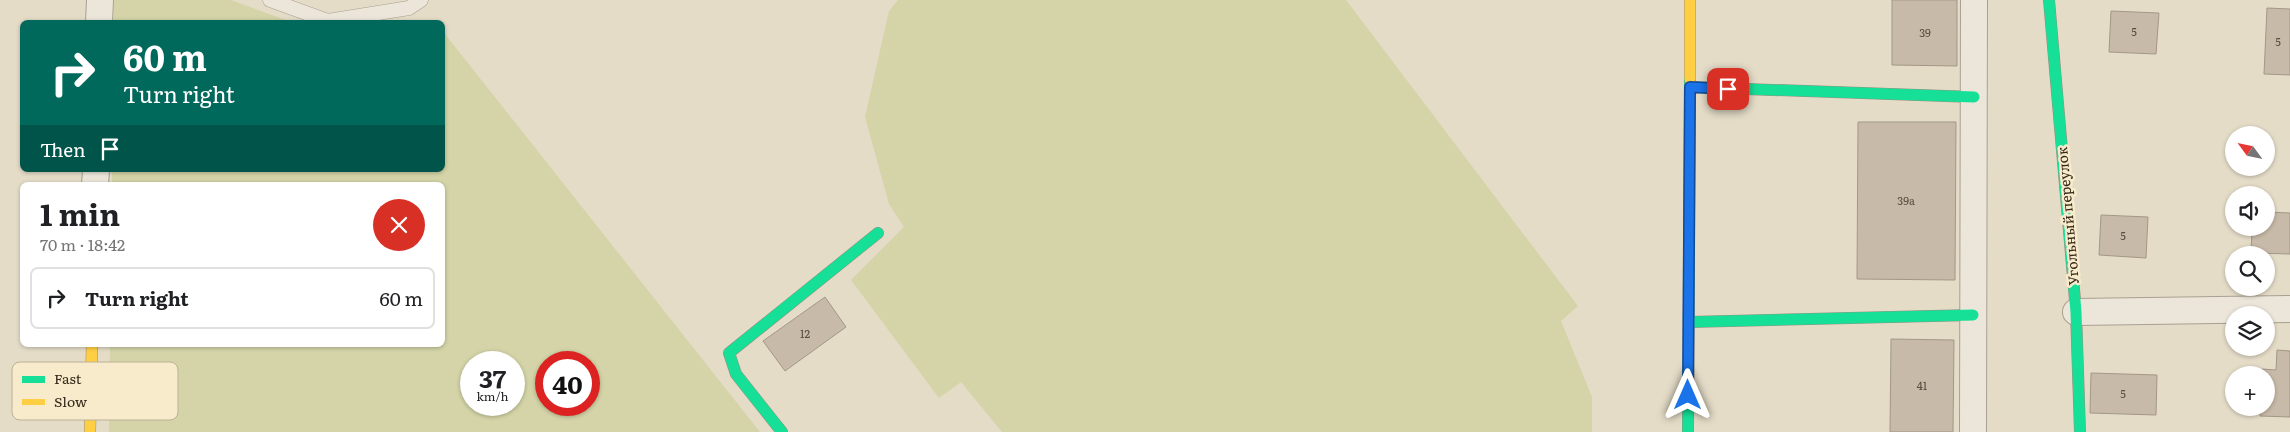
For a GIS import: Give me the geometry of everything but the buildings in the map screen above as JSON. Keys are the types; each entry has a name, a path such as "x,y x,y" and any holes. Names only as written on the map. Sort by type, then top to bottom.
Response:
{"street":[{"path":"99,20 100,0"},
{"path":"1688,432 1690,0"},
{"path":"1973,432 1974,0"},
{"name":"Угольный переулок","path":"2049,0 2076,312 2080,432"},
{"path":"1690,87 1974,97"},
{"path":"782,432 736,374 729,353 878,233"},
{"path":"2076,312 2290,309"},
{"path":"1688,322 1973,315"},
{"path":"92,347 92,362"}],"lane":[{"path":"270,0 325,20"},
{"path":"334,20 409,8 421,0"}],"green space":[{"path":"114,0 231,0 286,20 114,20"},
{"path":"898,0 1346,0 1578,306 1561,321 1592,397 1592,432 1002,432 961,382 939,398 851,280 904,227 889,204 865,117 889,11"},
{"path":"445,34 760,432 109,432 109,420 178,420 178,362 110,362 110,347 445,347 445,182 112,182 112,172 445,172"}],"traffic: fast":[{"path":"2049,0 2076,312 2080,432"},
{"path":"1688,432 1690,79"},
{"path":"1690,87 1974,97"},
{"path":"782,432 736,374 729,353 878,233"},
{"path":"1689,322 1973,315"}],"traffic: slow":[{"path":"1690,0 1690,79"},
{"path":"92,347 92,362"},
{"path":"90,420 90,432"}],"route":[{"path":"1688,395 1690,87 1728,89"}]}
